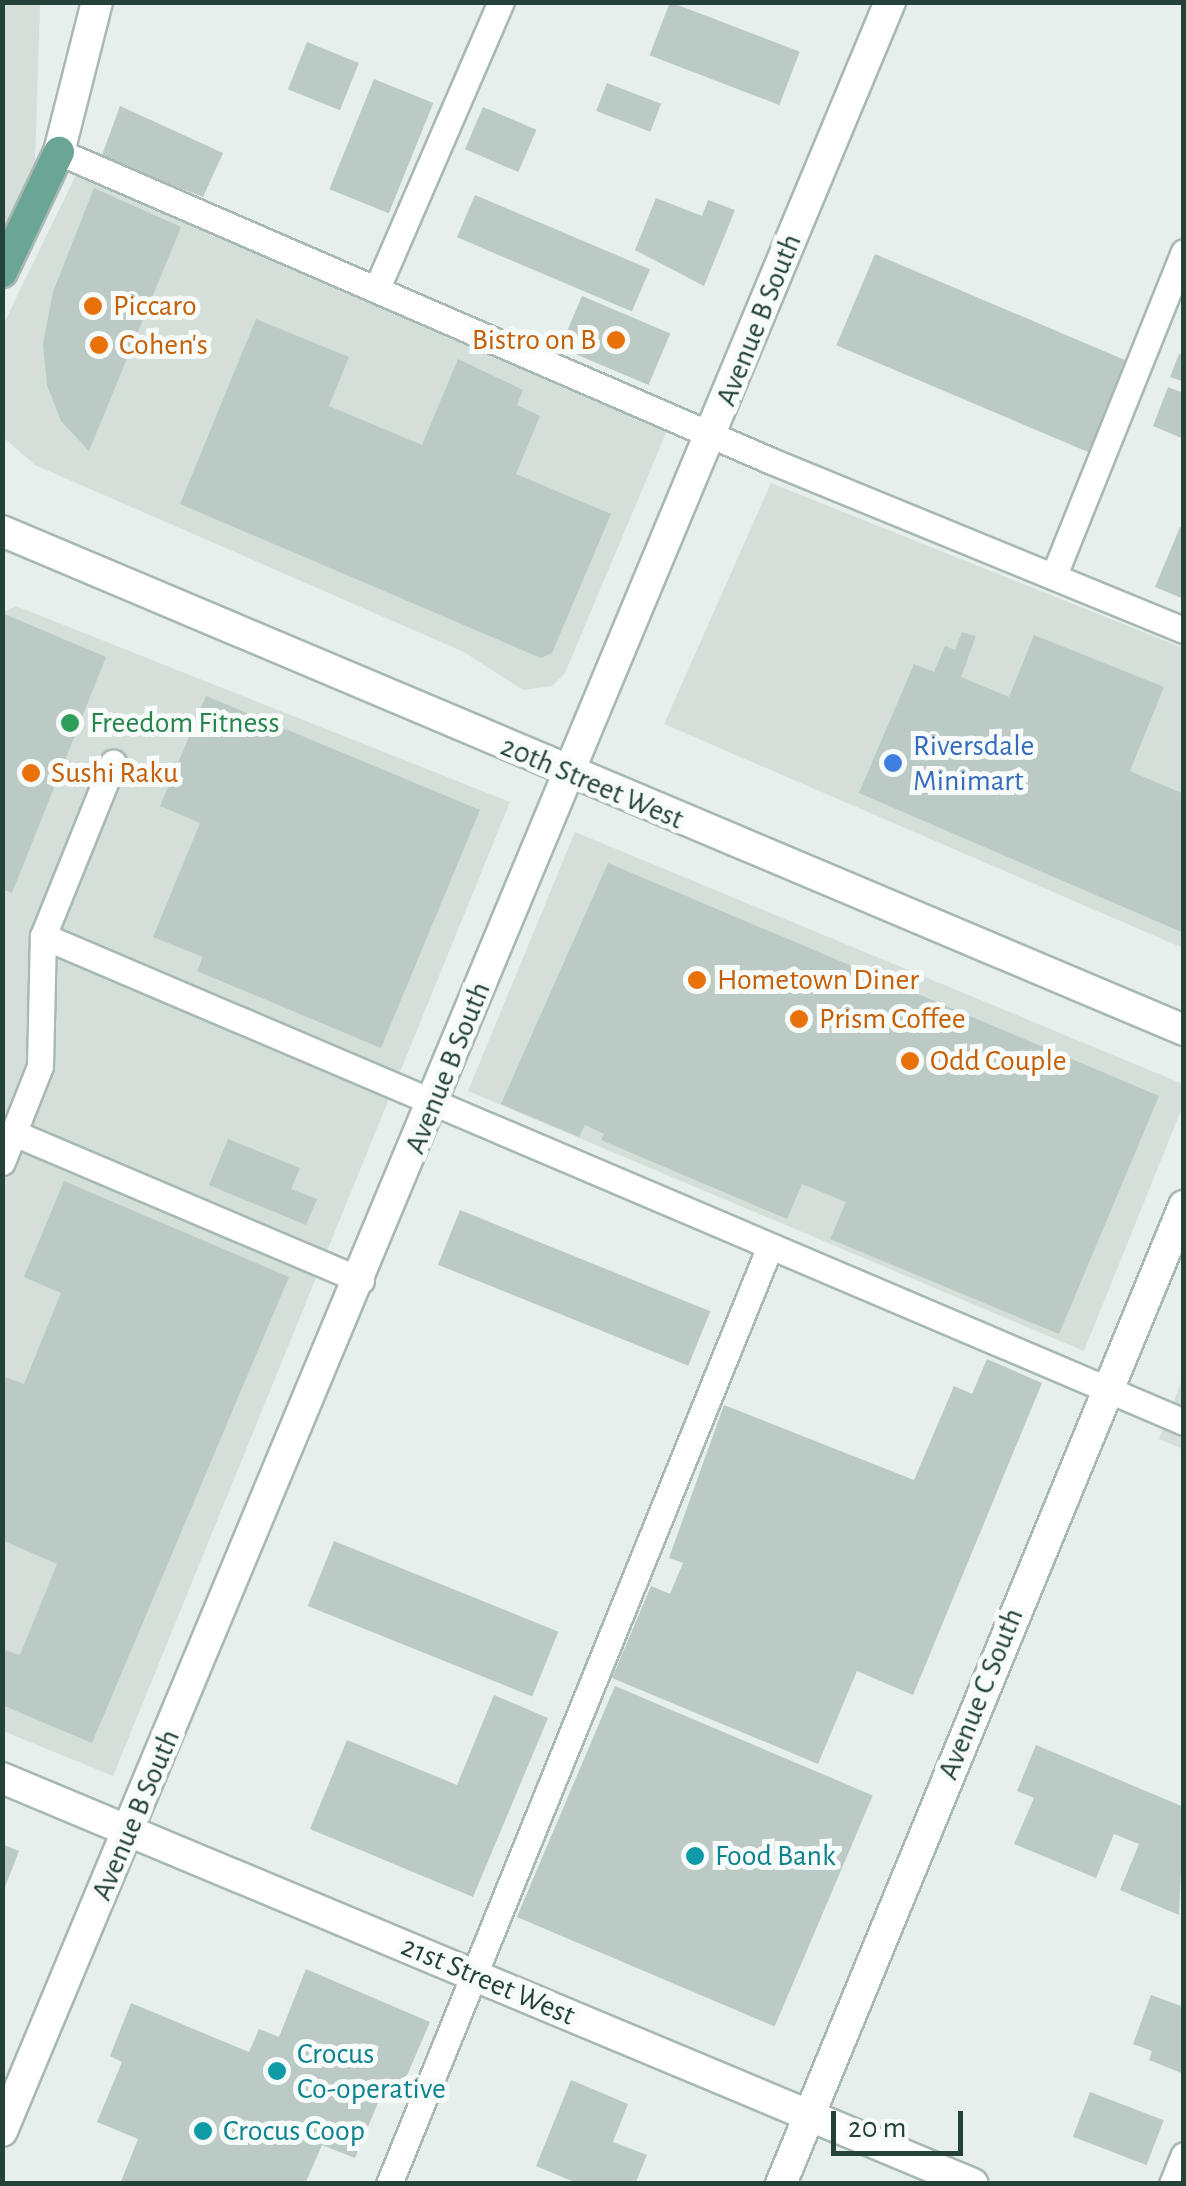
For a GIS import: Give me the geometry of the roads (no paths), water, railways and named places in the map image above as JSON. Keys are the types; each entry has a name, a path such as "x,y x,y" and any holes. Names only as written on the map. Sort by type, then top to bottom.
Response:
{"main road":[{"path":"2,272 59,152"}],"street":[{"path":"59,152 97,2"},
{"name":"Avenue B South","path":"2,2131 362,1280 890,2"},
{"name":"20th Street West","path":"2,531 1184,1030"},
{"name":"Avenue C South","path":"781,2184 1184,1206"},
{"name":"21st Street West","path":"2,1778 131,1828 973,2184"}],"lane":[{"path":"377,288 502,2"},
{"path":"59,152 1184,630"},
{"path":"1054,575 1184,252"},
{"path":"2,1162 12,1122 40,1066 43,936 113,763"},
{"path":"43,936 1184,1422"},
{"path":"12,1122 362,1280"},
{"path":"389,2184 770,1246"},
{"path":"1172,2184 1184,2155"}],"place":[{"name":"Piccaro","path":"93,306"},
{"name":"Bistro on B","path":"616,340"},
{"name":"Cohen's","path":"99,345"},
{"name":"Freedom Fitness","path":"70,723"},
{"name":"Riversdale Minimart","path":"893,763"},
{"name":"Sushi Raku","path":"31,773"},
{"name":"Hometown Diner","path":"697,980"},
{"name":"Prism Coffee","path":"799,1019"},
{"name":"Odd Couple","path":"910,1061"},
{"name":"Food Bank","path":"695,1856"},
{"name":"Crocus Co-operative","path":"277,2071"},
{"name":"Crocus Coop","path":"203,2131"}]}
